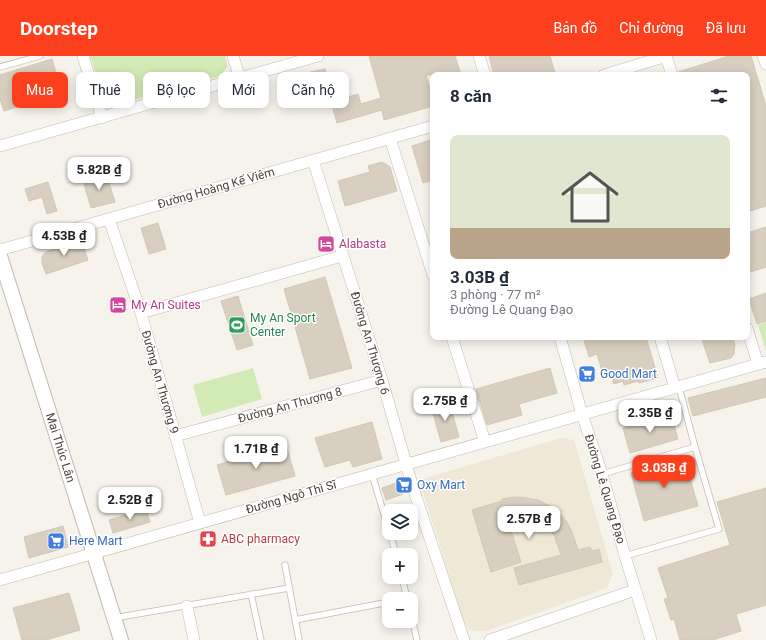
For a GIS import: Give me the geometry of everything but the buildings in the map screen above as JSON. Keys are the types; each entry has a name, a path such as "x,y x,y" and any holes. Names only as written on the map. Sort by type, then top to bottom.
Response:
{"street":[{"path":"83,56 102,118"},
{"path":"233,56 238,72"},
{"path":"263,72 314,56"},
{"path":"479,56 484,72"},
{"path":"614,72 666,56 671,72"},
{"path":"763,56 766,64"},
{"path":"0,146 218,85"},
{"name":"Đường Hoàng Kế Viêm","path":"0,250 430,127"},
{"path":"390,138 430,265"},
{"name":"Đường An Thượng 6","path":"313,160 382,380 405,464 464,640"},
{"name":"Đường An Thượng 9","path":"109,219 141,313 200,523"},
{"name":"Mai Thúc Lân","path":"0,256 121,640"},
{"path":"141,313 342,256"},
{"path":"750,335 762,363"},
{"path":"453,340 485,442"},
{"name":"Đường Lê Quang Đạo","path":"561,340 582,414 602,474 650,640"},
{"path":"661,340 677,387"},
{"name":"Đường Ngô Thì Sĩ","path":"0,580 762,363"},
{"name":"Đường An Thượng 8","path":"175,436 382,380"},
{"path":"490,640 635,590"},
{"path":"187,606 194,640"}],"lane":[{"path":"0,67 40,56"},
{"path":"625,556 719,529 677,387"},
{"path":"602,474 695,447"},
{"path":"372,474 382,508"},
{"path":"285,565 298,640"},
{"path":"114,618 289,588"},
{"path":"251,594 261,640"},
{"path":"295,620 382,603"},
{"path":"414,628 417,640"}],"shaded area":[{"path":"561,438 574,440 613,574 607,588 486,631 469,629 464,622 419,480"}],"green space":[{"path":"90,56 225,56 228,66 223,72 218,72 218,77 210,79 210,72 143,72 143,97 135,99 135,72 96,72"},
{"path":"766,322 766,348 765,348 758,325"},
{"path":"253,368 262,399 202,417 193,385"}],"place":[{"name":"Alabasta","path":"326,244"},
{"name":"My An Suites","path":"118,305"},
{"name":"My An Sport Center","path":"237,325"},
{"name":"Good Mart","path":"587,374"},
{"name":"Oxy Mart","path":"404,485"},
{"name":"ABC pharmacy","path":"208,539"},
{"name":"Here Mart","path":"56,541"}]}
